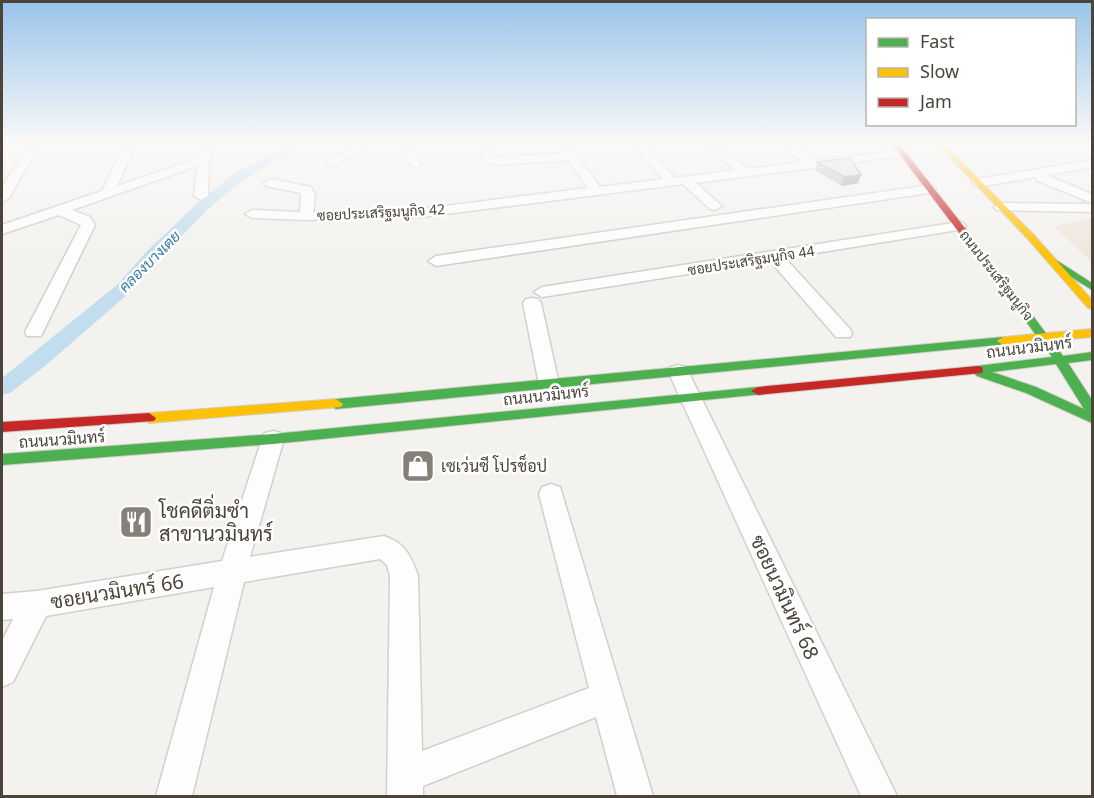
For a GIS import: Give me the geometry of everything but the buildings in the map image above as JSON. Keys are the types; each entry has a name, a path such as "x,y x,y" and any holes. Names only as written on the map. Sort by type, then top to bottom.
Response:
{"main road":[{"name":"ถนนประเสริฐมนูกิจ","path":"924,181 1046,338 1092,410"},
{"path":"978,183 1053,261 1092,306"},
{"path":"1053,261 1092,287"},
{"name":"ถนนนวมินทร์","path":"2,427 272,410 1092,333"},
{"name":"ถนนนวมินทร์","path":"2,460 273,439 974,370 1092,356"},
{"path":"974,370 1031,390 1092,418"}],"street":[{"path":"2,198 12,181"},
{"path":"108,192 113,181"},
{"path":"2,230 140,181"},
{"path":"201,196 202,181"},
{"path":"590,181 596,190"},
{"name":"ซอยประเสริฐมนูกิจ 42","path":"252,214 306,216 422,213 677,181"},
{"path":"687,181 715,206"},
{"path":"978,183 989,181"},
{"path":"1050,181 1092,199"},
{"path":"270,183 306,190 308,195 306,216"},
{"path":"436,261 930,189"},
{"path":"1001,207 1092,208"},
{"path":"34,332 88,225 85,220 60,210"},
{"name":"ซอยประเสริฐมนูกิจ 44","path":"549,384 537,298 959,226"},
{"path":"775,257 843,333"},
{"name":"ซอยนวมินทร์ 68","path":"678,371 879,796"},
{"path":"174,796 232,573 273,439"},
{"path":"551,494 635,796"},
{"name":"ซอยนวมินทร์ 66","path":"2,607 37,604 384,547 398,558 404,576 405,786"},
{"path":"2,671 37,604"},
{"path":"405,786 607,697"}],"shaded area":[{"path":"1092,218 1092,262 1054,226"}],"waterway":[{"name":"คลองบางเตย","path":"2,388 38,361 123,289 154,254 204,205 233,181"}],"traffic: fast":[{"path":"1053,261 1092,287"},
{"path":"1005,286 1046,338 1092,410"},
{"path":"336,404 1003,341"},
{"path":"977,370 1092,356"},
{"path":"982,373 1031,390 1092,418"},
{"path":"2,460 273,439 758,391"}],"traffic: slow":[{"path":"976,181 1030,236 1092,306"},
{"path":"1003,341 1092,333"},
{"path":"149,418 336,404"}],"traffic: jam":[{"path":"925,181 1005,286"},
{"path":"758,391 977,370"},
{"path":"2,427 149,418"}],"place":[{"name":"เซเว่นซี โปรช็อป","path":"418,466"},
{"name":"โชคดีติ่มซำ สาขานวมินทร์","path":"136,522"}]}
